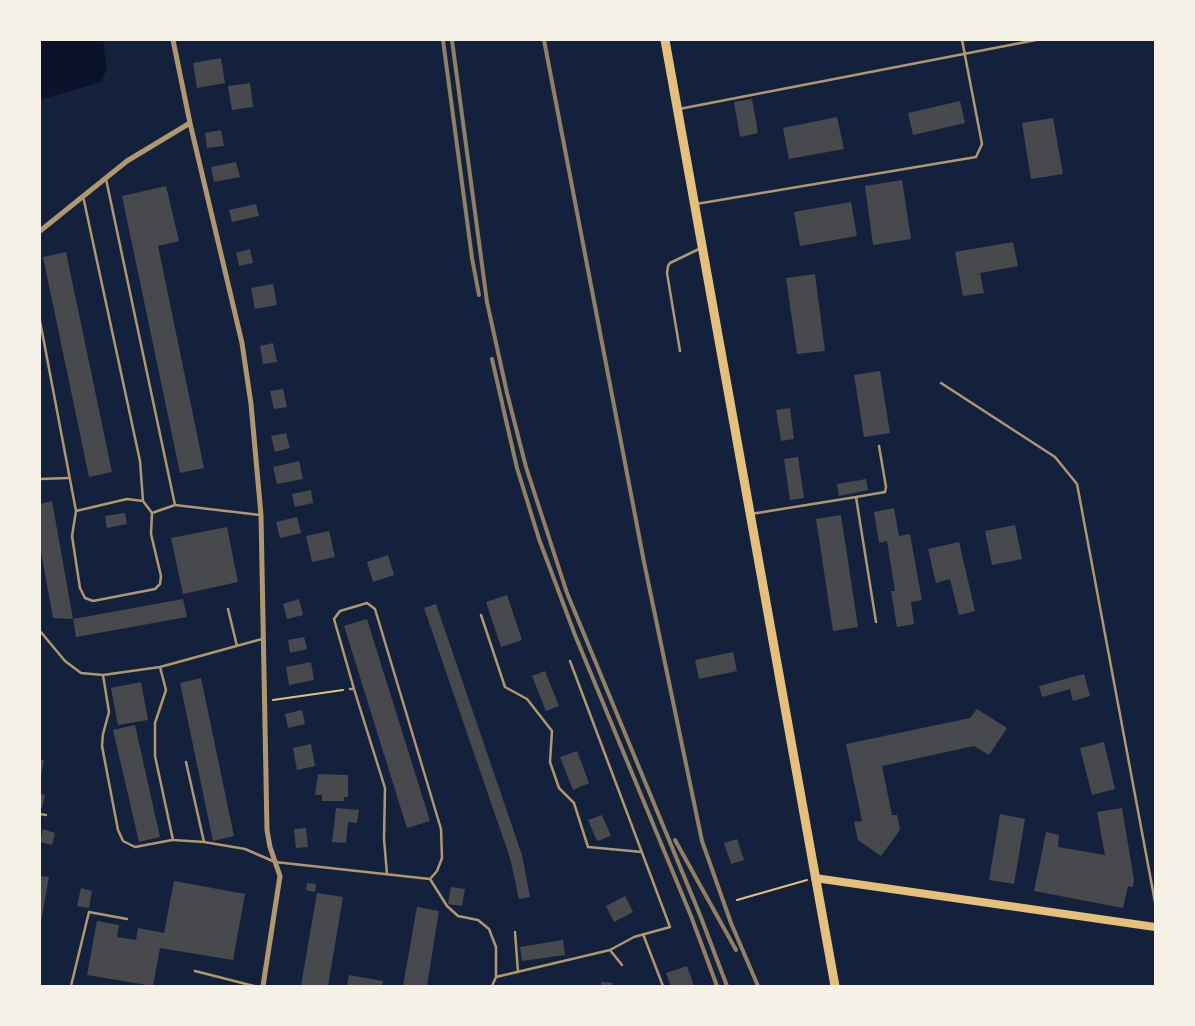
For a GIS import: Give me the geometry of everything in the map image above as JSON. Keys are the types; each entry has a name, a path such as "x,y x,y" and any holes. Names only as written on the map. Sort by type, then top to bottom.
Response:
{"main road":[{"path":"665,40 835,986"},
{"path":"815,878 1155,927"}],"street":[{"path":"173,40 190,123 242,343 252,404 261,515 267,830 280,876 262,986"},
{"path":"40,231 127,161 190,123"}],"lane":[{"path":"694,204 976,157 982,144 962,40"},
{"path":"678,109 1036,40"},
{"path":"106,178 175,505"},
{"path":"40,321 76,511 72,536 80,588 84,598 93,601 155,589 160,584 161,576 151,534 152,512 143,501 140,461 83,195"},
{"path":"680,351 667,273 668,266 670,263 702,247"},
{"path":"941,383 1055,458 1076,484 1155,902"},
{"path":"750,514 885,492 886,487 879,446"},
{"path":"40,479 69,478"},
{"path":"856,498 876,622"},
{"path":"76,511 127,499 143,501"},
{"path":"152,512 175,505 261,515"},
{"path":"387,874 384,839 385,788 352,689 334,619 340,610 367,602 375,609 441,829 442,858 437,871 430,879"},
{"path":"228,609 238,646"},
{"path":"481,615 505,687 527,699 552,731 550,762 559,788 574,802 588,847 642,852"},
{"path":"40,630 65,661 82,673 103,675 160,667 263,639"},
{"path":"496,977 610,950 634,936 670,927 570,660"},
{"path":"160,667 166,690 155,723 155,756 173,840"},
{"path":"103,675 109,712 102,746 118,830 123,841 135,847 173,840 204,842 245,849 275,862 430,879"},
{"path":"186,762 204,842"},
{"path":"40,814 46,815"},
{"path":"430,879 447,906 458,916 478,920 489,929 496,947 496,977 492,986"},
{"path":"71,986 89,912 128,919"},
{"path":"515,932 518,972"},
{"path":"643,934 663,986"},
{"path":"610,950 622,965"},
{"path":"195,971 254,986"}],"path":[{"path":"264,701 352,689"},
{"path":"736,900 815,878"}],"water":[{"path":"40,40 103,40 107,69 101,82 40,100"}],"building":[{"path":"221,58 225,83 197,88 193,63"},
{"path":"250,83 253,107 232,110 228,86"},
{"path":"752,99 758,133 740,137 734,102"},
{"path":"960,101 965,123 913,135 908,113"},
{"path":"837,117 844,149 789,159 783,128"},
{"path":"1053,118 1063,174 1031,179 1022,123"},
{"path":"221,130 224,146 207,148 205,133"},
{"path":"236,162 240,177 214,182 211,167"},
{"path":"902,180 911,239 873,245 865,186"},
{"path":"166,186 179,241 158,246 204,468 180,473 122,196"},
{"path":"851,202 857,236 800,246 794,212"},
{"path":"256,204 259,216 232,222 229,210"},
{"path":"1013,242 1018,266 980,273 984,293 963,296 955,252"},
{"path":"250,249 253,263 239,266 236,253"},
{"path":"66,252 112,472 89,477 43,257"},
{"path":"815,274 825,351 797,354 786,278"},
{"path":"273,284 277,305 255,309 251,288"},
{"path":"273,343 277,362 263,364 260,346"},
{"path":"880,371 890,433 864,437 854,375"},
{"path":"283,389 287,407 274,409 270,391"},
{"path":"790,408 794,439 781,441 776,410"},
{"path":"286,433 290,448 275,452 271,436"},
{"path":"798,457 804,498 790,500 784,459"},
{"path":"299,461 303,479 277,484 273,467"},
{"path":"866,479 868,490 839,496 837,484"},
{"path":"311,490 313,503 295,507 292,494"},
{"path":"52,501 73,619 53,618 40,546 40,504"},
{"path":"894,508 899,536 910,534 922,600 911,602 914,624 897,627 891,591 895,591 887,541 879,543 874,512"},
{"path":"125,513 127,524 107,528 105,516"},
{"path":"841,515 858,627 833,631 816,519"},
{"path":"297,517 301,533 280,538 276,522"},
{"path":"1015,525 1022,559 992,565 985,531"},
{"path":"227,527 238,582 183,594 171,538"},
{"path":"329,531 335,557 312,562 306,536"},
{"path":"959,542 975,611 959,615 950,579 936,583 928,549"},
{"path":"388,555 394,575 373,582 367,562"},
{"path":"507,595 522,640 501,647 486,602"},
{"path":"183,599 187,617 76,637 73,619"},
{"path":"299,599 303,615 287,619 283,604"},
{"path":"436,604 522,855 530,897 519,899 510,858 424,608"},
{"path":"367,619 430,821 407,828 344,626"},
{"path":"304,637 307,649 290,653 288,640"},
{"path":"733,652 737,671 699,679 695,660"},
{"path":"311,662 314,680 289,685 286,667"},
{"path":"545,671 559,706 546,711 532,676"},
{"path":"1084,674 1090,696 1073,701 1070,689 1042,697 1039,686"},
{"path":"201,678 234,836 213,841 180,683"},
{"path":"141,682 148,720 118,725 111,688"},
{"path":"977,709 1007,728 989,755 974,746 882,766 892,815 897,815 900,830 881,856 858,840 854,822 862,821 846,744 970,718"},
{"path":"302,710 305,724 288,728 285,714"},
{"path":"135,725 160,837 139,842 113,730"},
{"path":"1104,742 1115,789 1092,795 1080,748"},
{"path":"311,744 315,766 297,770 293,748"},
{"path":"577,751 589,783 573,790 560,757"},
{"path":"40,760 44,760 41,776 40,776"},
{"path":"318,774 348,775 348,797 344,797 344,801 322,801 322,795 315,795"},
{"path":"40,794 45,795 42,808 40,807"},
{"path":"336,808 359,810 357,823 348,822 346,843 332,842"},
{"path":"1122,808 1134,880 1133,887 1128,886 1123,908 1034,891 1046,832 1059,835 1058,847 1105,855 1097,812"},
{"path":"1000,814 1025,819 1014,884 989,880"},
{"path":"602,815 611,836 597,841 588,820"},
{"path":"306,828 308,847 296,848 294,829"},
{"path":"43,829 55,833 52,845 40,842"},
{"path":"737,839 744,860 731,864 724,843"},
{"path":"40,876 49,877 41,921 40,921"},
{"path":"174,881 245,894 233,960 160,948 153,986 87,975 97,921 119,925 117,937 136,940 138,928 164,933"},
{"path":"307,883 316,884 315,892 306,890"},
{"path":"451,887 465,889 462,906 448,904"},
{"path":"81,888 92,891 89,908 77,906"},
{"path":"317,893 343,897 328,986 301,986"},
{"path":"625,896 633,912 614,922 606,906"},
{"path":"417,907 439,911 427,986 403,986"},
{"path":"563,940 565,955 522,961 520,947"},
{"path":"687,966 694,986 671,986 666,973"},
{"path":"349,975 383,981 382,986 347,986"},
{"path":"601,982 613,983 612,986 601,986"}],"railway":[{"path":"443,40 472,258 479,295"},
{"path":"452,40 487,302 526,467 567,593 700,915 727,986"},
{"path":"544,40 644,562 702,841 731,923 758,986"},
{"path":"492,359 517,468 539,539 575,635 691,916 717,986"},
{"path":"675,840 736,950"}]}
